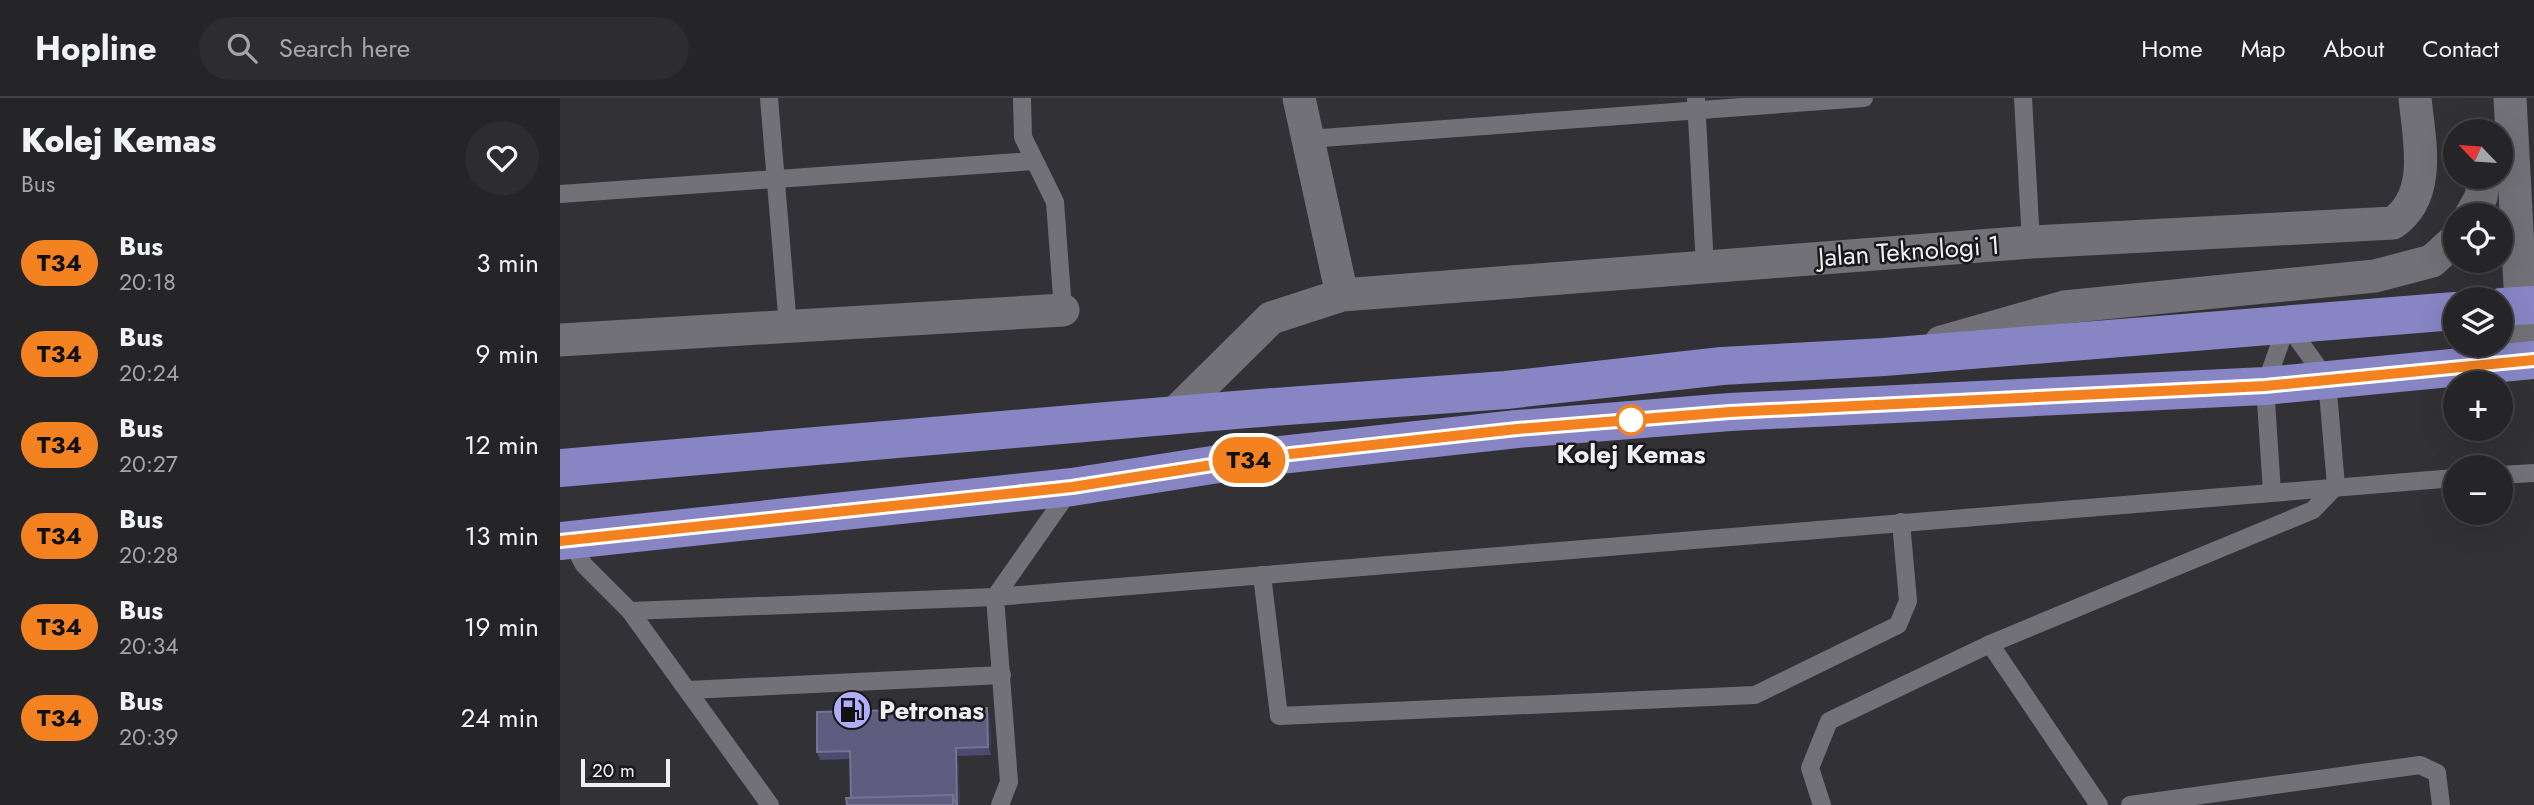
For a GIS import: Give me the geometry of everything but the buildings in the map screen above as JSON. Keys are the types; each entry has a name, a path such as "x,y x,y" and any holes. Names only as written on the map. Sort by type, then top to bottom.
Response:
{"highway":[{"path":"560,468 1506,390 1722,366 1884,358 2443,312"},
{"path":"565,541 769,517 1072,487 1263,457 1517,429 1730,412 2265,386 2529,360"}],"street":[{"path":"1299,98 1342,295"},
{"name":"Jalan Teknologi 1","path":"1171,417 1271,318 1342,295 2031,242 2393,223 2413,204 2420,168 2415,98"},
{"path":"2493,119 2496,98"},
{"path":"2510,98 2518,306 2529,360"},
{"path":"2524,98 2534,139"},
{"path":"1884,358 2064,307 2375,275 2432,261 2443,251"},
{"path":"560,341 1063,310"}],"lane":[{"path":"769,98 788,327"},
{"path":"1022,98 1023,137 1055,202 1063,310"},
{"path":"1308,139 1696,104 1864,98"},
{"path":"2023,98 2031,242"},
{"path":"1696,104 1704,267"},
{"path":"560,194 1034,161"},
{"path":"1822,805 1810,768 1829,721 1990,644 2313,510 2336,486 2327,380 2287,324"},
{"path":"2272,492 2265,386 2287,324"},
{"path":"2513,474 2534,473"},
{"path":"630,611 995,597 2443,479"},
{"path":"1000,805 1009,782 995,597 1072,487"},
{"path":"1262,575 1279,716 1755,695 1898,625 1908,601 1901,522"},
{"path":"565,541 584,565 630,611 770,805"},
{"path":"1990,644 2099,805"},
{"path":"688,690 1002,675"},
{"path":"2130,805 2420,765 2437,773 2441,805"}],"bus line":[{"name":"T34","path":"560,541 1072,487 1263,457 1517,429 1730,412 2265,386 2534,360"}],"place":[{"name":"Kolej Kemas","path":"1631,420"},
{"name":"Petronas","path":"852,710"}]}
